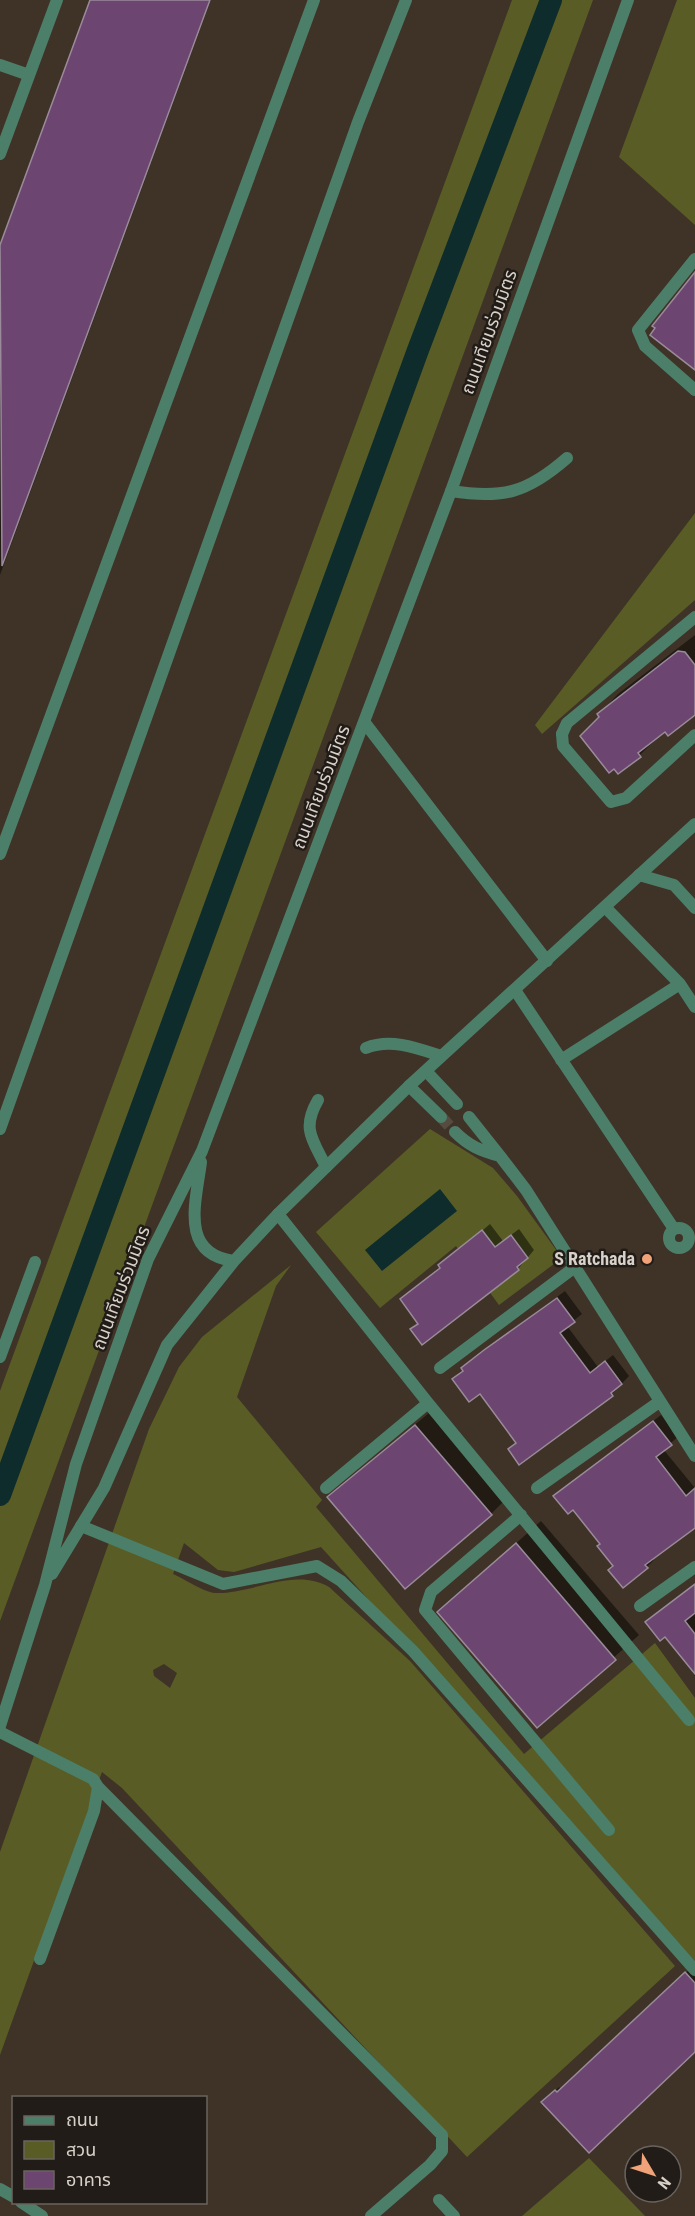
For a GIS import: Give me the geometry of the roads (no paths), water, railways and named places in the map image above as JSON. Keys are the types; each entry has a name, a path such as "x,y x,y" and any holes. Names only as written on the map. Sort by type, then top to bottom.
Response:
{"street":[{"path":"0,154 57,0"},
{"path":"0,854 314,0"},
{"path":"0,1129 354,133 406,0"},
{"name":"ถนนเทียมร่วมมิตร","path":"0,1726 45,1585 76,1464 148,1259 202,1151 451,491 628,0"},
{"path":"0,65 29,75"},
{"path":"695,259 638,330 639,338 645,346 695,390"},
{"path":"451,491 486,496 510,493 549,473 567,458"},
{"path":"694,618 567,723 562,734 563,746 611,802 626,798 695,735"},
{"path":"364,723 547,960"},
{"name":"ถนนเทียมร่วมมิตร","path":"45,1585 104,1488 167,1345 234,1261 278,1214 409,1086 695,824"},
{"path":"639,875 674,885 695,908"},
{"path":"605,907 680,984 695,1007"},
{"path":"561,1060 680,984"},
{"path":"515,990 674,1229"},
{"path":"366,1048 378,1043 407,1045 441,1056"},
{"path":"426,1071 457,1104"},
{"path":"409,1086 441,1117"},
{"path":"318,1100 309,1115 308,1128 326,1167"},
{"path":"469,1117 526,1190 695,1456"},
{"path":"455,1132 467,1144 482,1152 500,1155"},
{"path":"202,1151 194,1228 206,1251 212,1256 234,1261"},
{"path":"278,1214 689,1720"},
{"path":"0,1358 35,1262"},
{"path":"440,1368 575,1267"},
{"path":"326,1488 429,1402"},
{"path":"537,1488 659,1402"},
{"path":"521,1515 431,1592 425,1611 609,1830"},
{"path":"81,1526 223,1584 316,1566 341,1581 413,1651 695,1970"},
{"path":"640,1606 695,1567"},
{"path":"0,1732 93,1779 98,1787 442,2135 442,2151 430,2165 371,2216"},
{"path":"40,1959 94,1811 98,1787"},
{"path":"439,2200 454,2216"},
{"path":"24,2204 42,2216"}],"water":[{"path":"440,1189 457,1211 382,1271 365,1250"}],"waterway":[{"path":"0,1495 418,350 551,0"}],"tunnel":[{"path":"441,1117 455,1132"}],"place":[{"name":"S Ratchada","path":"647,1259"}]}
